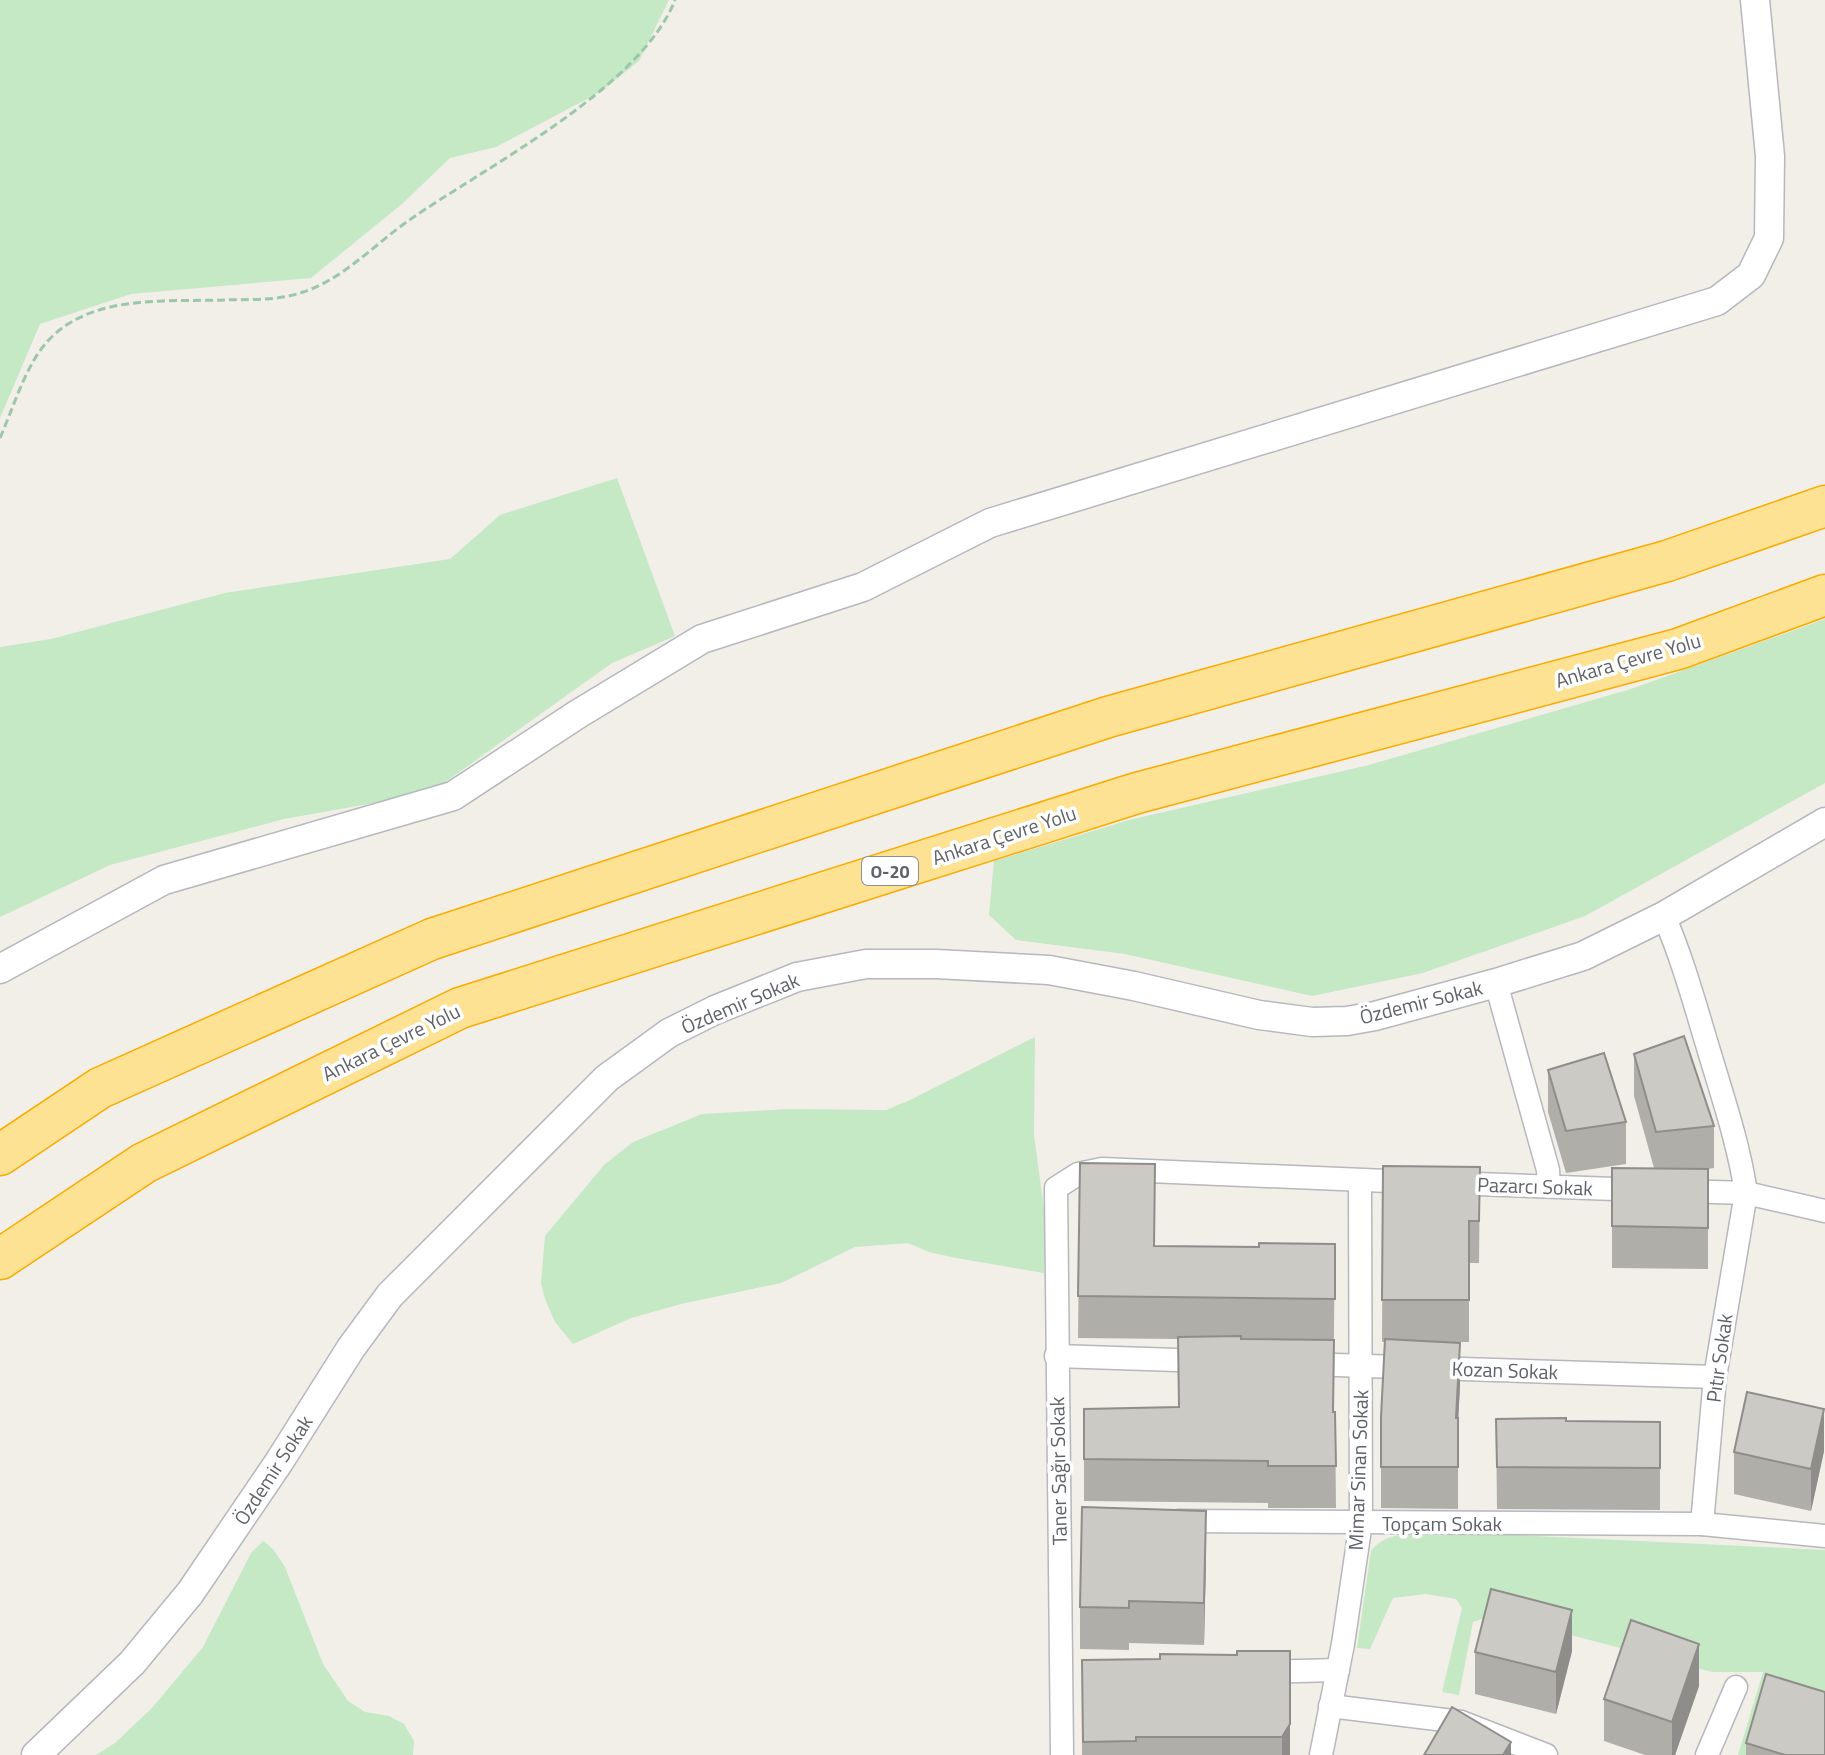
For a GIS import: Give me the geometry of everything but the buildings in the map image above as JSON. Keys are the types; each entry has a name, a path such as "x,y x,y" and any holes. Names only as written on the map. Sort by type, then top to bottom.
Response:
{"highway":[{"path":"0,1155 100,1088 432,939 1108,717 1667,561 1825,506"},
{"name":"Ankara Çevre Yolu","path":"0,1259 144,1163 460,1008 1137,793 1678,649 1825,595"}],"street":[{"path":"0,969 164,880 453,796 578,714 702,639 863,587 990,523 1717,301 1751,275 1769,238 1770,156 1755,0"},
{"name":"Özdemir Sokak","path":"36,1755 132,1663 162,1629 230,1536 351,1348 390,1295 607,1078 692,1020 797,977 866,964 936,964 1049,970 1259,1015 1312,1022 1347,1021 1496,983 1583,956 1664,916 1825,822"},
{"path":"1664,916 1678,948 1728,1114 1746,1193"},
{"path":"1496,983 1548,1170 1549,1186"},
{"name":"Pazarcı Sokak","path":"1056,1188 1078,1174 1102,1169 1746,1193 1825,1211"},
{"name":"Mimar Sinan Sokak","path":"1321,1755 1361,1522 1360,1181"},
{"name":"Taner Sağır Sokak","path":"1056,1188 1056,1356 1066,1521 1068,1677 1062,1755"},
{"name":"Pıtır Sokak","path":"1702,1524 1715,1377 1746,1193"},
{"path":"1056,1356 1224,1361"},
{"name":"Kozan Sokak","path":"1285,1363 1715,1377"},
{"name":"Topçam Sokak","path":"1154,1521 1702,1524 1825,1536"},
{"path":"1246,1672 1338,1670"},
{"path":"1707,1755 1736,1687"},
{"path":"1330,1706 1461,1722 1546,1755"}],"path":[{"path":"0,438 34,361 67,325 95,310 126,303 273,298 301,293 325,283 408,221 581,107 651,41 675,0"}],"green space":[{"path":"0,0 669,0 639,61 600,92 496,147 450,158 402,204 311,278 131,294 40,324 0,418"},
{"path":"617,478 675,636 612,663 430,793 284,819 110,865 0,917 0,647 51,639 225,593 450,559 500,515"},
{"path":"1825,619 1825,783 1585,916 1423,973 1312,996 1125,954 1016,940 989,915 994,861 1129,820 1369,765 1631,689"},
{"path":"1035,1037 1034,1135 1046,1224 1044,1273 956,1258 908,1243 855,1247 781,1283 631,1318 573,1344 555,1322 541,1283 545,1236 604,1165 633,1142 702,1114 789,1109 886,1110"},
{"path":"1451,1532 1825,1550 1825,1755 1738,1755 1763,1672 1712,1672 1494,1615 1473,1622 1459,1695 1442,1692 1462,1608 1456,1599 1426,1594 1393,1598 1370,1649 1357,1648 1371,1551 1387,1538 1397,1535"},
{"path":"263,1541 273,1549 285,1567 323,1664 348,1701 365,1712 389,1716 404,1724 414,1741 413,1755 96,1755 115,1743 152,1708 203,1647 251,1553"}]}
